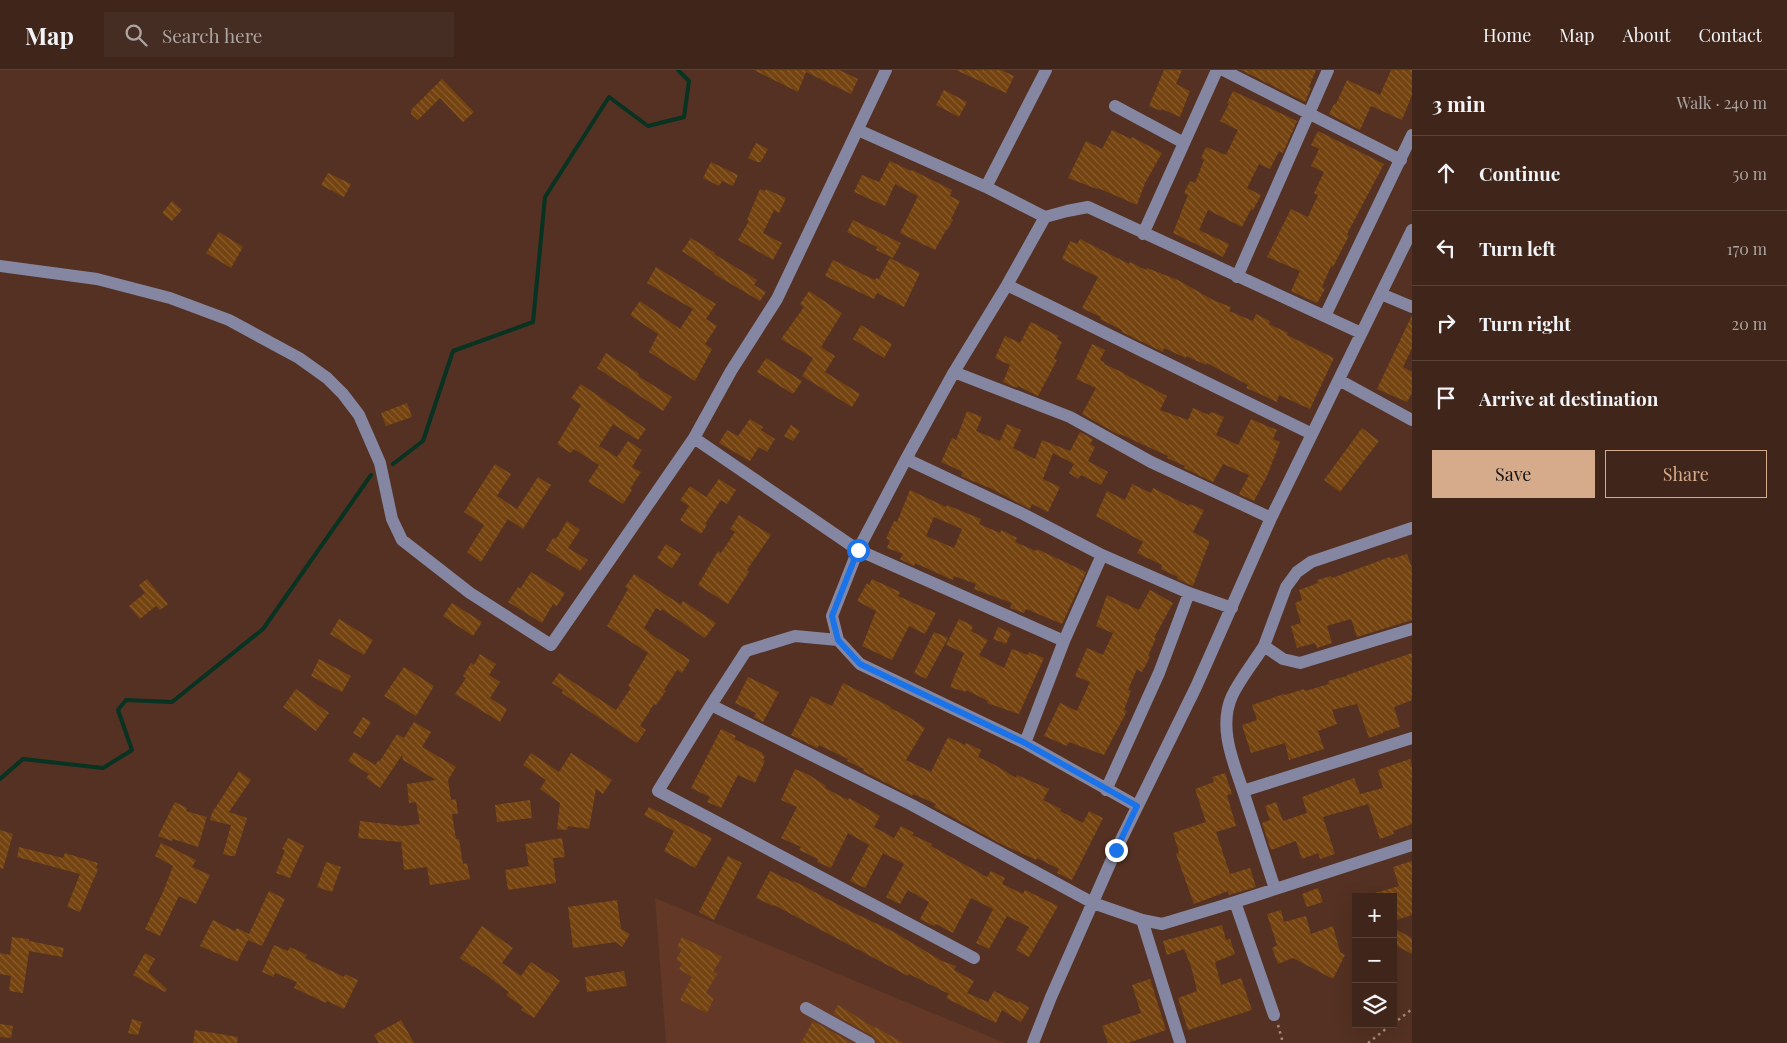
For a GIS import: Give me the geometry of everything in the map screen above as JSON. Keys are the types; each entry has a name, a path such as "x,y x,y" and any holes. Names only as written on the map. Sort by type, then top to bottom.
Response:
{"street":[{"path":"0,266 96,279 170,298 229,320 299,358 327,378 359,415 380,463 392,519 402,540 470,593 551,645 694,438 731,372 777,298 886,70"},
{"path":"986,188 1046,70"},
{"path":"1143,234 1217,70"},
{"path":"1223,70 1401,160"},
{"path":"1237,277 1328,70"},
{"path":"1115,106 1184,143"},
{"path":"858,130 1045,217"},
{"path":"1324,316 1412,136"},
{"path":"1137,806 1025,743 860,664 838,640 832,616 858,550 954,372 1007,285 1045,217 1067,210 1088,208 1362,333"},
{"path":"1033,1043 1051,996 1092,903 1137,806 1196,687 1271,518 1412,230"},
{"path":"1007,285 1312,434"},
{"path":"1381,294 1412,307"},
{"path":"954,372 1070,417 1151,462 1271,518"},
{"path":"1339,380 1412,420"},
{"path":"694,438 858,550 1064,641"},
{"path":"906,459 1021,513 1102,555 1189,593 1232,608"},
{"path":"1275,889 1226,734 1226,718 1232,695 1264,646 1286,588 1297,572 1311,562 1412,528"},
{"path":"1025,743 1064,641 1102,555"},
{"path":"1106,790 1160,673 1189,593"},
{"path":"1264,646 1283,659 1300,662 1412,629"},
{"path":"838,640 796,636 746,651 658,791 974,958"},
{"path":"711,705 912,805 1092,903 1142,920 1162,924 1412,846"},
{"path":"1243,791 1412,738"},
{"path":"1235,902 1274,1015"},
{"path":"1142,920 1180,1042"},
{"path":"806,1008 869,1043"}],"path":[{"path":"1397,1021 1412,1009"},
{"path":"1274,1015 1283,1043"},
{"path":"1368,1043 1388,1028"}],"shaded area":[{"path":"655,898 1005,1043 666,1043"}],"building":[{"path":"754,70 839,70 858,79 851,94 806,72 798,92"},
{"path":"956,70 1001,70 1014,76 1006,93"},
{"path":"1164,70 1182,70 1176,84 1190,91 1180,117 1162,109 1161,111 1149,106"},
{"path":"1241,70 1316,70 1305,102"},
{"path":"1391,70 1412,70 1412,95 1402,120 1371,106 1360,130 1329,114 1334,104 1336,104 1347,80 1380,95"},
{"path":"442,79 474,112 463,122 440,98 418,120 411,114 411,110"},
{"path":"944,90 967,102 959,117 936,105"},
{"path":"1233,91 1297,121 1283,153 1279,151 1270,169 1259,164 1247,188 1261,195 1242,227 1208,210 1199,230 1229,244 1223,257 1173,233 1188,195 1184,193 1190,181 1195,183 1204,160 1201,158 1206,147 1226,155 1238,130 1220,121"},
{"path":"1112,130 1131,139 1132,137 1162,153 1145,183 1137,205 1098,188 1068,178 1086,141 1102,149"},
{"path":"1318,131 1384,164 1347,234 1349,236 1333,267 1331,266 1322,287 1325,289 1317,303 1291,291 1300,271 1267,257 1291,209 1308,217 1318,195 1314,193 1324,172 1311,166 1319,149 1311,145"},
{"path":"756,143 768,149 761,162 748,158"},
{"path":"890,161 952,190 950,196 960,201 951,219 953,220 935,250 900,233 918,196 895,184 885,206 854,192 862,175 879,182"},
{"path":"711,162 738,175 733,186 722,181 719,186 703,178"},
{"path":"328,173 351,184 344,197 321,185"},
{"path":"760,189 765,191 766,189 786,198 779,213 774,210 763,233 782,243 773,260 738,240 749,221 747,220"},
{"path":"172,201 182,210 172,221 162,213"},
{"path":"853,220 901,243 893,258 876,250 877,247 847,232"},
{"path":"219,232 243,247 231,268 206,253"},
{"path":"691,238 757,280 754,285 766,292 760,301 714,274 682,251"},
{"path":"1080,239 1129,264 1130,262 1146,270 1147,268 1178,280 1213,300 1231,307 1229,311 1253,321 1256,314 1270,321 1269,324 1288,333 1287,335 1334,358 1310,409 1279,395 1277,402 1246,388 1248,385 1207,363 1206,365 1164,348 1163,352 1122,332 1122,330 1100,319 1101,317 1082,308 1098,277 1062,259 1070,241 1077,244"},
{"path":"890,258 920,273 904,307 877,293 874,299 825,276 833,260 875,280 876,278 879,279"},
{"path":"656,267 716,304 706,319 717,326 705,344 712,349 695,381 649,352 658,334 630,315 640,301 680,329 693,309 647,283"},
{"path":"809,291 842,313 821,347 835,356 825,372 860,394 852,407 802,376 813,358 781,339 804,307 800,304"},
{"path":"1412,315 1412,348 1403,367 1412,372 1412,393 1407,402 1377,389"},
{"path":"1031,322 1058,336 1057,339 1062,342 1054,359 1057,360 1038,396 1018,386 1017,388 1003,382 1010,365 995,358 1005,336 1020,343"},
{"path":"861,325 892,344 884,358 853,339"},
{"path":"1092,344 1105,350 1100,360 1104,364 1167,396 1160,410 1188,420 1193,408 1209,415 1211,412 1224,417 1216,435 1238,445 1251,419 1277,430 1273,439 1280,442 1267,476 1254,501 1239,494 1249,475 1223,464 1213,482 1184,468 1185,466 1167,458 1168,456 1119,435 1082,414 1096,388 1076,379"},
{"path":"606,353 672,397 663,411 597,368"},
{"path":"766,358 802,381 793,394 757,372"},
{"path":"581,384 646,429 638,440 613,424 599,446 617,457 628,441 642,450 632,467 641,472 623,504 588,482 599,465 574,449 571,453 557,444 581,405 571,398"},
{"path":"407,403 412,417 386,426 381,413"},
{"path":"967,411 982,417 976,431 1000,441 1007,424 1021,430 1013,448 1035,459 1042,440 1070,451 1080,432 1093,439 1090,444 1095,447 1088,461 1108,472 1101,485 1081,475 1078,479 1069,473 1074,464 1053,453 1043,479 1060,487 1048,512 1032,504 1030,509 992,489 961,476 963,472 941,462 952,438 956,440"},
{"path":"750,419 763,427 761,430 775,439 767,452 759,447 750,461 719,443 727,430 738,436"},
{"path":"791,425 800,431 793,441 784,436"},
{"path":"1362,428 1379,441 1340,492 1324,480"},
{"path":"495,464 511,474 497,496 517,509 538,477 551,485 523,529 508,519 481,562 467,552 484,525 464,512"},
{"path":"719,479 736,490 727,504 721,500 705,524 707,525 701,534 680,520 689,506 680,500 690,486 706,497"},
{"path":"1132,484 1151,493 1153,488 1189,506 1190,504 1204,510 1193,532 1209,541 1209,543 1193,586 1161,569 1162,565 1137,553 1143,542 1096,516 1107,491 1125,500"},
{"path":"910,490 946,507 947,505 981,519 979,524 1000,533 1001,530 1017,538 1015,542 1036,551 1037,549 1086,572 1062,624 1026,609 1024,613 1010,608 1012,603 974,589 976,584 954,576 953,580 915,563 914,566 900,559 903,554 887,548 890,540 886,539 894,521 897,522","holes":["934,517 962,529 954,548 926,536"]},
{"path":"739,515 771,535 747,570 749,572 728,604 698,585 718,551 721,553 735,532 730,529"},
{"path":"567,521 580,530 568,548 588,560 580,571 546,550 553,538 556,539"},
{"path":"666,544 681,554 672,568 657,558"},
{"path":"1407,554 1412,568 1412,620 1357,637 1351,619 1327,626 1332,643 1317,648 1315,643 1297,648 1291,626 1301,623 1295,603 1302,600 1299,590 1318,583 1317,580 1331,576 1332,578 1390,557 1391,559"},
{"path":"531,572 565,593 557,606 553,604 542,623 508,602 518,587 520,589"},
{"path":"634,574 681,605 683,601 716,623 705,638 662,609 661,611 656,608 644,628 690,660 682,673 677,670 664,690 666,691 656,705 654,704 640,726 646,730 637,743 562,693 563,690 552,683 559,673 616,710 631,688 628,686 648,653 607,626 628,589 625,587"},
{"path":"147,579 168,604 160,610 156,606 140,619 129,606 145,593 139,585"},
{"path":"872,579 900,592 898,596 936,613 925,634 909,626 892,660 862,646 876,611 857,601 867,583 869,585"},
{"path":"1150,590 1173,603 1154,638 1156,638 1148,656 1150,657 1142,672 1137,669 1128,690 1131,691 1124,710 1127,711 1104,755 1069,742 1067,746 1044,736 1060,703 1077,711 1090,682 1075,676 1087,648 1103,655 1113,633 1096,626 1107,595 1139,610"},
{"path":"452,603 482,622 473,636 443,616"},
{"path":"339,619 373,640 364,655 330,634"},
{"path":"959,619 973,626 971,631 988,640 979,655 1004,668 1012,649 1028,655 1029,652 1044,658 1019,714 987,703 988,701 966,690 965,692 950,687 964,653 946,645"},
{"path":"998,627 1011,633 1006,644 993,639"},
{"path":"934,632 948,638 926,679 914,673"},
{"path":"1412,653 1412,700 1394,707 1400,727 1369,738 1357,704 1332,710 1337,724 1318,731 1324,749 1289,760 1285,743 1251,753 1242,725 1257,720 1252,705 1284,694 1304,689 1305,691 1329,684 1328,681"},
{"path":"480,654 496,664 489,675 500,682 490,698 507,709 500,722 455,694 466,678 463,676 471,663 474,665"},
{"path":"319,659 351,676 342,692 311,676"},
{"path":"404,667 434,686 416,716 384,696"},
{"path":"748,677 779,692 763,722 754,717 756,713 735,703"},
{"path":"843,683 891,707 925,728 906,760 931,772 948,737 981,750 978,757 1016,778 1017,775 1049,789 1043,800 1061,809 1060,811 1083,823 1089,811 1103,818 1072,880 1057,873 1059,869 999,843 934,807 936,804 913,794 912,796 863,771 864,769 847,761 848,759 819,745 817,748 791,735 811,696 832,706"},
{"path":"296,689 329,713 316,731 283,707"},
{"path":"363,717 371,722 361,738 353,733"},
{"path":"414,722 431,732 422,747 456,767 448,780 451,800 456,799 458,814 452,814 456,839 459,839 463,864 467,863 470,879 430,885 427,867 404,870 401,842 358,838 360,821 403,826 420,824 416,802 409,803 407,784 436,780 403,760 402,755 380,788 366,778 369,774 348,761 354,752 375,765 380,761 397,734 404,738"},
{"path":"721,729 736,736 734,739 763,753 765,756 763,760 765,761 755,783 738,775 721,808 707,802 710,797 691,788"},
{"path":"531,753 559,772 571,753 612,780 603,794 596,789 589,829 568,826 567,830 557,829 560,803 540,789 546,780 523,765"},
{"path":"1410,759 1412,767 1412,824 1393,831 1394,834 1380,839 1368,804 1323,817 1335,854 1320,859 1318,853 1302,859 1296,841 1271,850 1262,823 1270,820 1265,806 1276,802 1283,821 1307,813 1302,797 1354,778 1360,794 1383,788 1378,770"},
{"path":"795,769 809,775 826,786 825,788 848,800 849,798 880,816 874,827 894,838 901,826 914,833 912,835 932,844 931,846 987,877 991,871 1005,878 1002,884 1023,894 1025,890 1058,906 1029,957 1016,950 1029,927 1007,916 989,949 976,943 993,909 971,898 953,933 936,924 934,926 920,919 929,902 908,890 900,904 886,897 904,864 883,853 865,888 850,881 869,845 848,833 831,868 817,862 818,859 799,850 801,847 781,838 797,807 781,800"},
{"path":"239,771 251,780 229,812 247,818 235,856 231,856 223,854 231,825 210,820 212,813"},
{"path":"1225,773 1232,794 1227,795 1236,826 1216,832 1230,874 1250,868 1256,887 1229,895 1228,891 1194,904 1176,854 1179,852 1173,833 1206,822 1195,789 1214,782 1212,777"},
{"path":"530,800 532,818 497,822 495,805"},
{"path":"175,802 187,808 186,811 207,817 198,847 158,836"},
{"path":"649,807 712,838 695,868 664,851 674,831 644,815"},
{"path":"0,830 13,834 3,869 0,868"},
{"path":"288,838 304,846 290,878 276,873 285,850 282,849"},
{"path":"562,838 565,857 553,858 556,883 508,890 505,870 529,866 525,844"},
{"path":"161,843 196,860 192,867 210,875 196,904 179,896 160,936 145,929 173,866 155,856"},
{"path":"19,847 63,858 65,853 98,863 96,868 98,869 80,912 67,907 80,874 17,857"},
{"path":"728,856 742,863 714,920 699,912"},
{"path":"1412,861 1412,915 1397,920 1397,893 1375,893 1399,886 1393,867"},
{"path":"326,862 341,867 332,892 317,887"},
{"path":"770,871 794,881 892,931 942,961 956,966 954,970 974,981 967,993 988,1002 994,991 1018,1003 1019,1001 1029,1008 1021,1022 1002,1010 996,1023 946,998 949,994 909,974 908,976 774,905 756,898"},
{"path":"1318,888 1323,902 1307,907 1302,894"},
{"path":"269,891 285,899 262,946 248,940 237,962 200,946 213,920 235,931 237,928 249,934"},
{"path":"617,900 621,929 630,934 622,947 616,942 573,948 568,907"},
{"path":"1281,910 1284,922 1306,916 1311,934 1333,926 1340,952 1345,955 1333,979 1293,958 1278,964 1272,948 1277,945 1267,914"},
{"path":"1222,925 1226,940 1230,939 1235,954 1215,962 1221,985 1241,978 1252,1010 1188,1030 1178,998 1197,991 1191,966 1184,949 1167,955 1163,941"},
{"path":"482,926 513,948 502,963 521,976 531,962 560,981 534,1018 521,1010 523,1007 506,995 509,992 460,958"},
{"path":"1397,930 1412,938 1412,954 1397,946"},
{"path":"12,937 29,939 29,941 64,948 62,957 29,951 23,993 9,991 11,976 0,974 0,953 10,955"},
{"path":"682,937 722,957 713,972 717,974 706,993 714,998 707,1013 680,1000 692,977 679,969 682,963 676,960 682,949 677,947"},
{"path":"274,945 288,951 290,947 307,955 305,958 344,977 345,974 358,980 344,1009 294,988 297,982 275,973 273,977 262,972"},
{"path":"145,953 155,959 148,972 167,989 165,992 133,975"},
{"path":"624,971 627,986 587,992 585,977"},
{"path":"1150,979 1166,1030 1128,1043 1108,1043 1102,1026 1141,1013 1132,985"},
{"path":"838,1005 903,1043 877,1043 873,1036 833,1014"},
{"path":"132,1019 142,1022 138,1035 128,1033"},
{"path":"401,1020 414,1043 379,1043 374,1035"},
{"path":"813,1021 852,1043 801,1043"},
{"path":"0,1024 13,1026 11,1038 0,1037"},
{"path":"195,1030 238,1037 237,1043 193,1043"}],"waterway":[{"path":"393,464 423,441 453,351 533,322 545,197 609,97 648,126 684,117 689,81 678,70"},
{"path":"0,779 23,759 103,768 132,750 118,710 126,700 172,702 263,629 371,475"}],"route":[{"path":"858,550 832,616 838,640 860,664 1025,743 1137,806 1116,850"}]}
